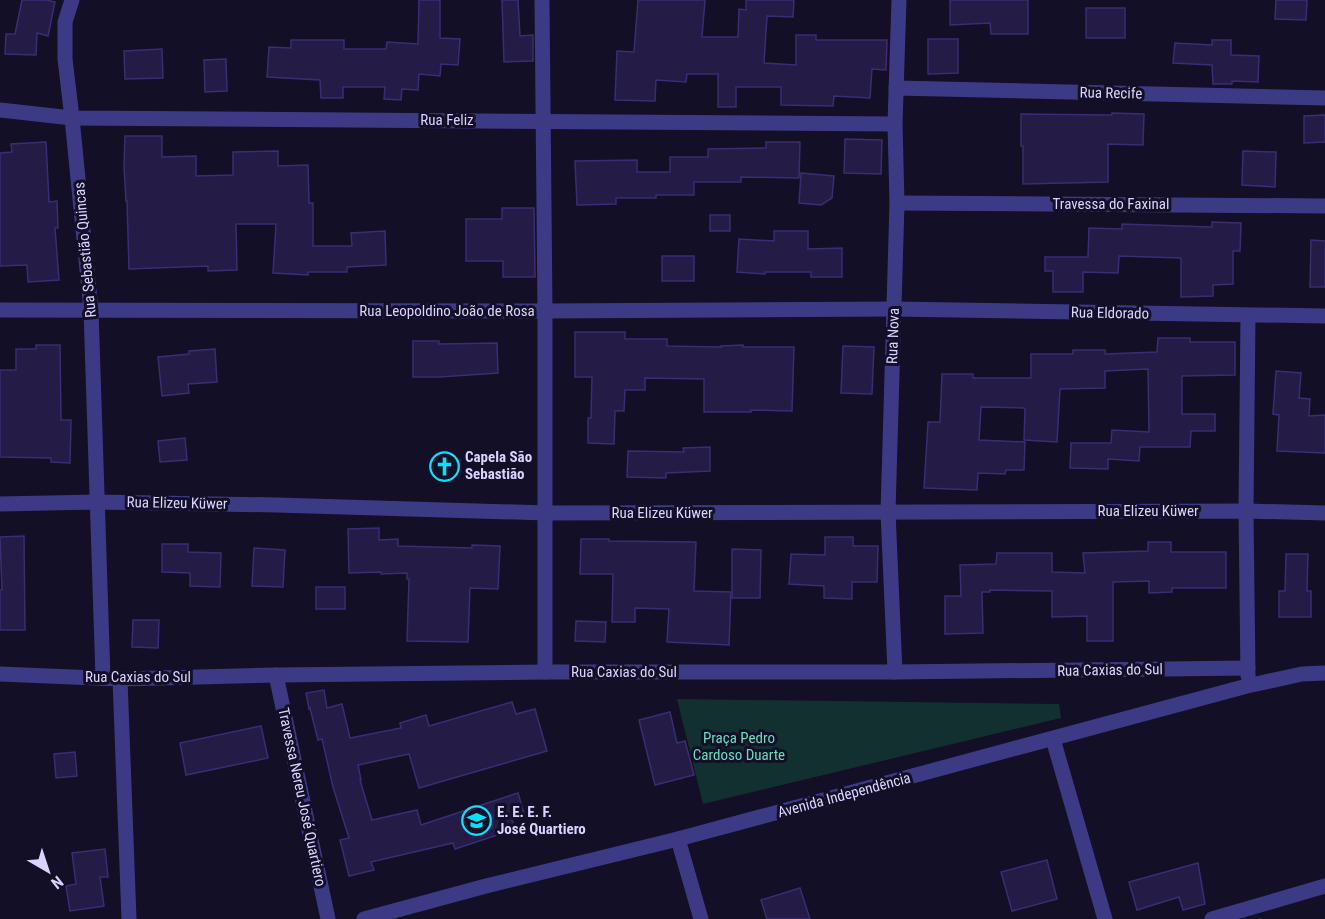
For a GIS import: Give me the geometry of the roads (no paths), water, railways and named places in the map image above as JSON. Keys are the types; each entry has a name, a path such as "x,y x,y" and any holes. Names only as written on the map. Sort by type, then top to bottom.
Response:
{"street":[{"name":"Rua Sebastião Quincas","path":"72,0 65,22 65,59 91,310 103,678"},
{"path":"542,0 545,672"},
{"name":"Rua Nova","path":"895,672 888,513 897,203 895,124 899,0"},
{"name":"Rua Recife","path":"896,88 1325,98"},
{"name":"Rua Feliz","path":"0,110 72,118 895,124"},
{"name":"Travessa do Faxinal","path":"897,203 1325,206"},
{"name":"Rua Leopoldino João de Rosa","path":"0,310 545,312 894,309"},
{"name":"Rua Eldorado","path":"894,309 1325,316"},
{"path":"1247,686 1248,316"},
{"name":"Rua Elizeu Küwer","path":"0,504 96,502 546,513 1246,511 1325,513"},
{"name":"Rua Caxias do Sul","path":"0,674 120,679 545,672 895,672 1248,668"},
{"name":"Avenida Independência","path":"368,919 413,913 486,886 678,839 1247,686 1302,674 1325,673"},
{"name":"Travessa Nereu José Quartiero","path":"276,675 328,919"},
{"path":"120,679 129,919"},
{"path":"1053,739 1105,919"},
{"path":"678,839 701,919"},
{"path":"1212,919 1325,886"}],"place":[{"name":"Capela São Sebastião","path":"444,466"},
{"name":"E. E. E. F. José Quartiero","path":"476,821"}],"park label":[{"name":"Praça Pedro Cardoso Duarte","path":"739,746"}]}
